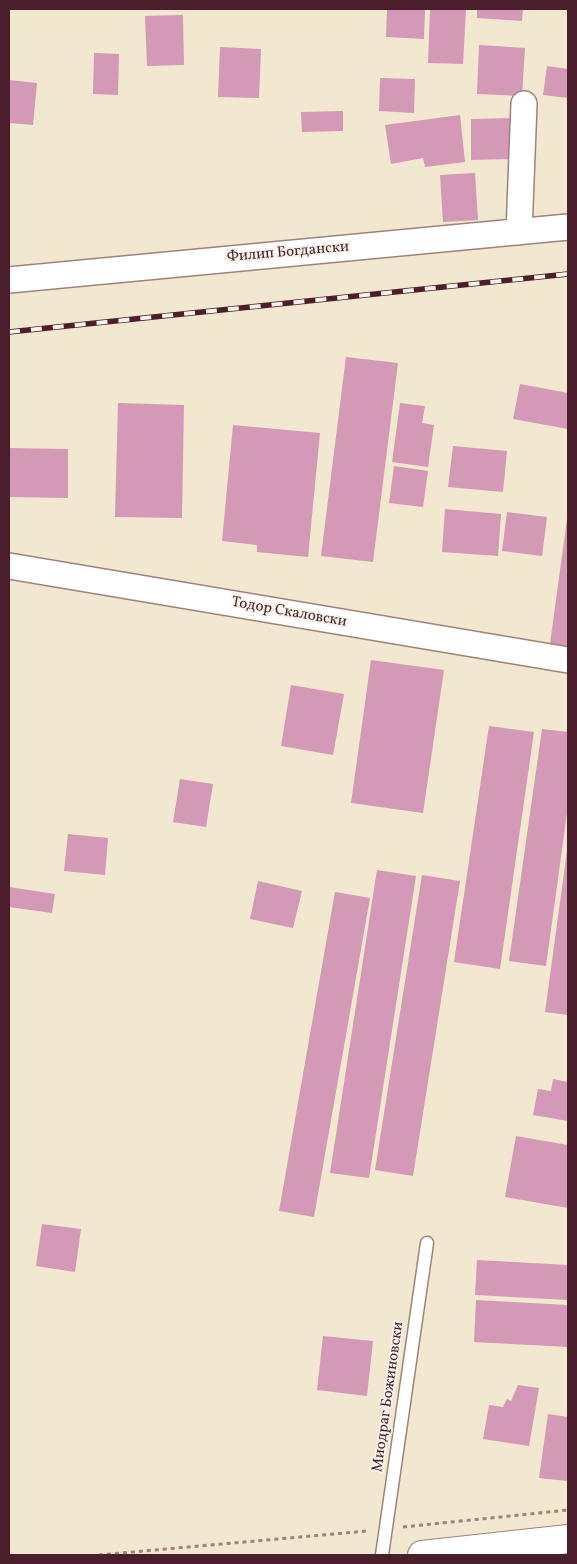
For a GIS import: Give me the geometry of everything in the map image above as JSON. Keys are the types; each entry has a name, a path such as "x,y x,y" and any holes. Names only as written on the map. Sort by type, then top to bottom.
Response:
{"main road":[{"path":"422,1555 514,1550 568,1538"}],"street":[{"path":"519,232 524,104"},
{"name":"Филип Богдански","path":"9,280 568,227"},
{"name":"Тодор Скаловски","path":"9,566 568,660"}],"lane":[{"name":"Миодраг Божиновски","path":"382,1555 427,1243"}],"path":[{"path":"99,1555 386,1529 568,1510"}],"building":[{"path":"387,9 425,9 424,39 386,37"},
{"path":"430,9 466,10 463,64 428,63"},
{"path":"477,9 523,9 522,21 477,18"},
{"path":"183,15 184,65 147,66 145,16"},
{"path":"479,45 525,48 522,96 477,94"},
{"path":"220,47 261,49 259,98 218,97"},
{"path":"94,53 119,54 118,95 93,94"},
{"path":"547,66 568,69 568,98 543,95"},
{"path":"380,78 415,79 414,113 379,111"},
{"path":"9,80 37,83 33,125 9,123"},
{"path":"343,111 343,131 302,132 301,112"},
{"path":"460,115 465,162 425,167 423,158 391,164 385,125"},
{"path":"513,118 513,159 471,160 471,119"},
{"path":"475,173 478,220 443,222 440,175"},
{"path":"346,357 398,363 373,562 321,556"},
{"path":"520,384 568,393 568,429 513,419"},
{"path":"118,403 184,405 182,518 115,517"},
{"path":"400,403 425,406 422,423 434,425 428,467 392,462"},
{"path":"233,425 320,433 308,557 257,552 257,545 222,541"},
{"path":"453,446 507,451 503,492 448,487"},
{"path":"9,448 68,449 68,498 9,497"},
{"path":"394,466 428,471 423,507 389,503"},
{"path":"445,509 501,514 498,556 442,552"},
{"path":"507,512 547,517 542,556 502,551"},
{"path":"568,519 568,647 550,644"},
{"path":"371,660 444,670 423,813 351,803"},
{"path":"291,685 344,694 333,755 281,746"},
{"path":"489,726 534,732 500,969 454,962"},
{"path":"542,729 568,732 568,806 546,966 509,961"},
{"path":"180,779 213,784 206,827 173,822"},
{"path":"68,834 108,838 105,875 64,871"},
{"path":"568,851 568,1015 545,1012"},
{"path":"377,870 416,876 369,1178 330,1173"},
{"path":"422,875 460,881 413,1176 375,1170"},
{"path":"258,881 302,891 293,928 250,919"},
{"path":"9,887 55,894 52,913 9,907"},
{"path":"335,892 370,898 314,1217 279,1211"},
{"path":"553,1079 568,1082 568,1121 533,1115 538,1089 551,1091"},
{"path":"516,1136 568,1145 568,1208 505,1197"},
{"path":"42,1224 81,1229 75,1272 36,1266"},
{"path":"477,1260 568,1265 568,1300 475,1295"},
{"path":"476,1300 568,1305 568,1347 474,1342"},
{"path":"323,1336 373,1341 367,1396 317,1390"},
{"path":"518,1385 539,1388 529,1446 483,1439 489,1405 503,1407 507,1399 511,1401"},
{"path":"548,1414 568,1417 567,1481 539,1478"}],"railway":[{"path":"9,332 568,274"}]}
